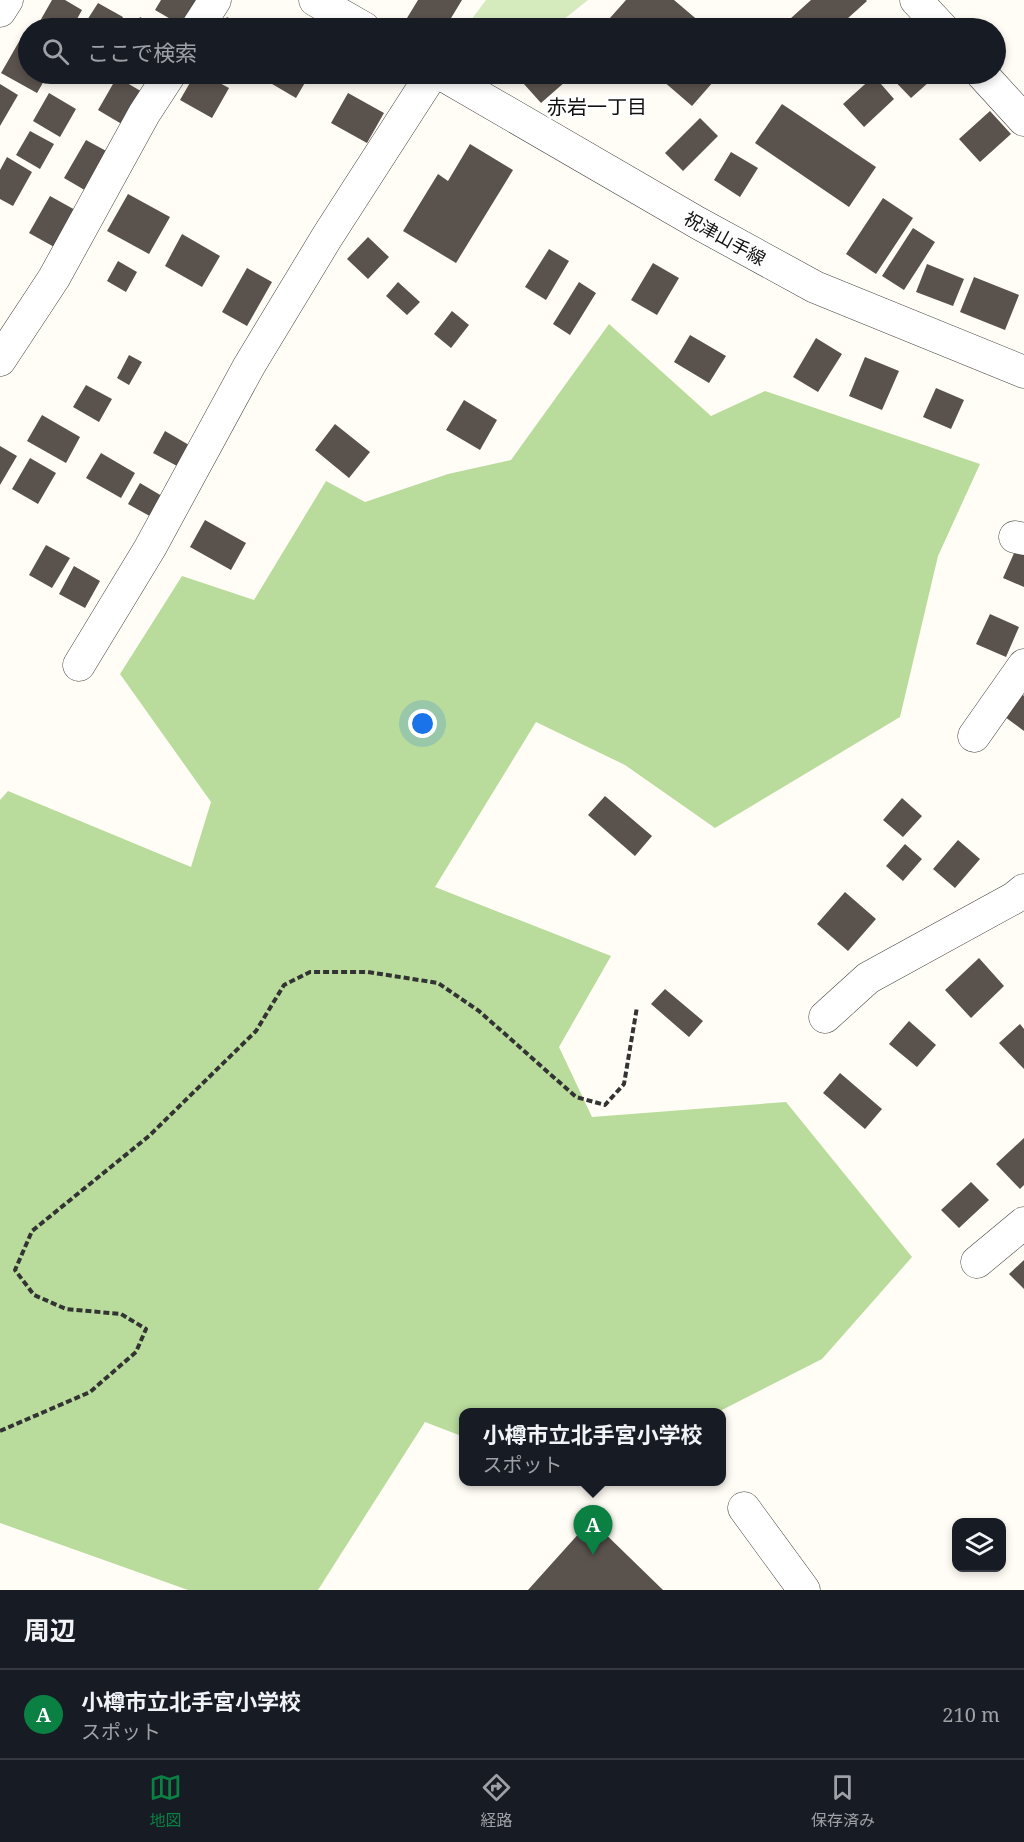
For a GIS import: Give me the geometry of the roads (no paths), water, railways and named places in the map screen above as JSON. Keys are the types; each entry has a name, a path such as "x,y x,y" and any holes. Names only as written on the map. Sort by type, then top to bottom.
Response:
{"street":[{"path":"0,11 7,0"},
{"path":"203,18 215,0"},
{"path":"315,0 346,18"},
{"path":"916,0 933,18"},
{"path":"0,360 54,278 144,114 164,84"},
{"path":"79,665 150,548 249,366 327,237 426,84"},
{"name":"祝津山手線","path":"458,84 698,223 815,287 1024,372"},
{"path":"991,84 1024,120"},
{"path":"974,736 1024,665"},
{"path":"825,1017 868,978 1014,898 1024,890"},
{"path":"977,1262 1024,1223"},
{"path":"744,1508 804,1590"}],"place":[{"name":"小樽市立北手宮小学校","path":"593,1555"}],"district":[{"name":"赤岩一丁目","path":"597,106"}]}
